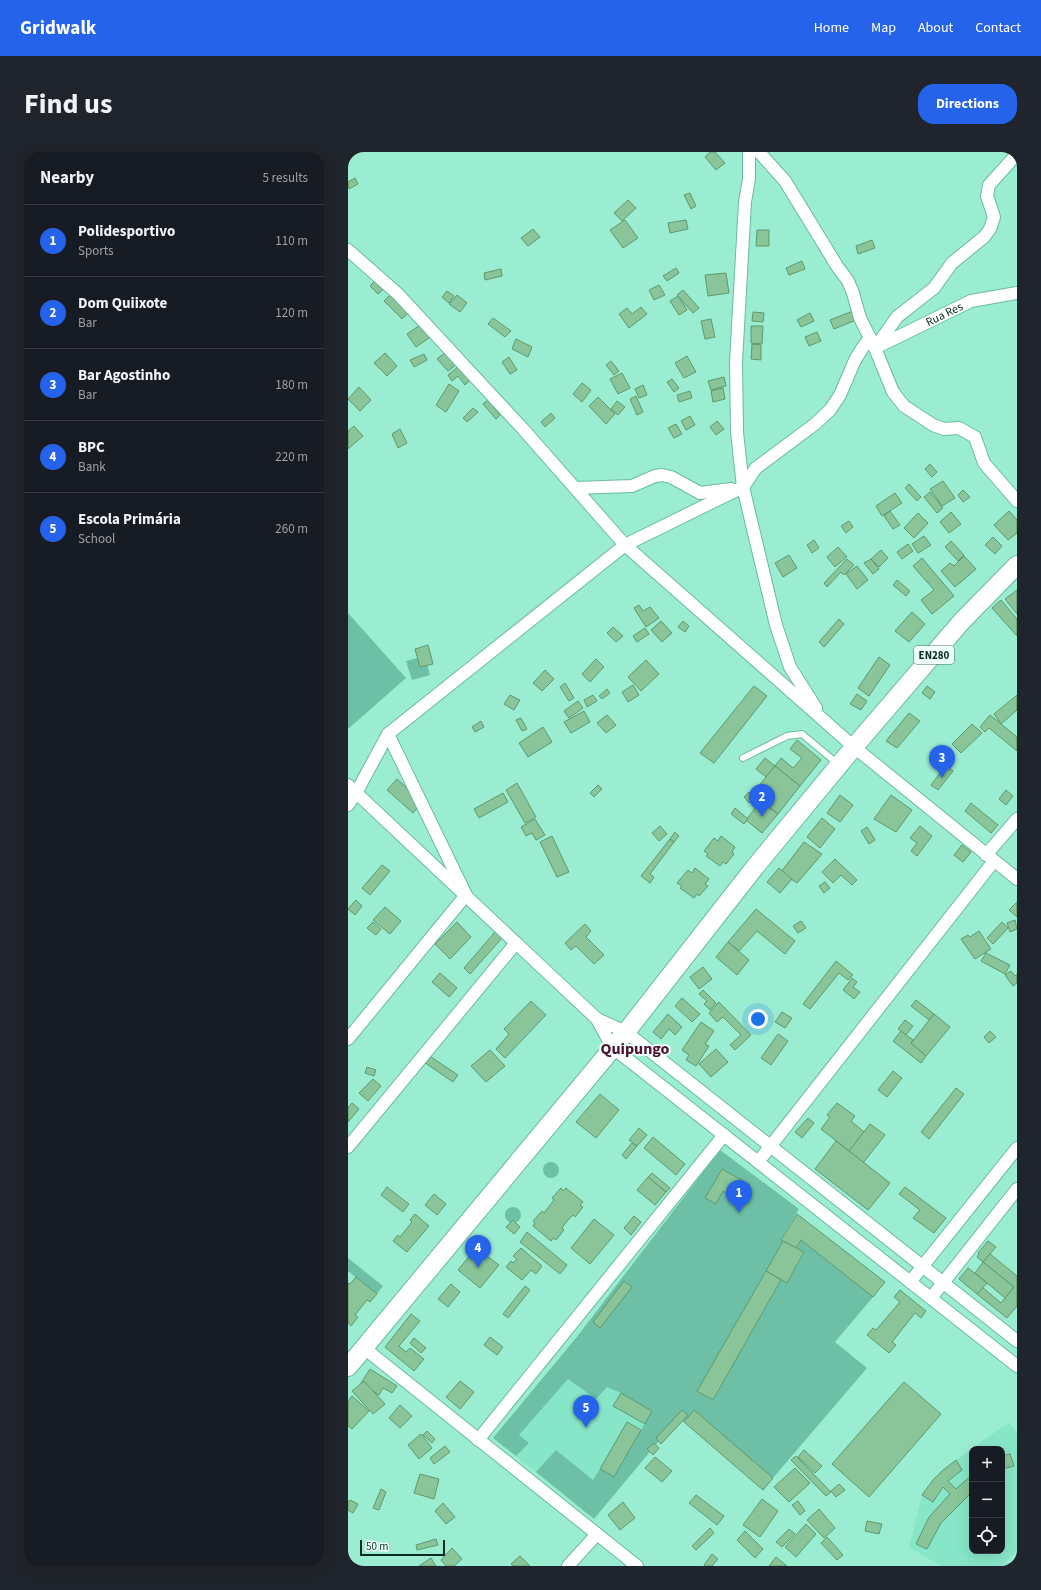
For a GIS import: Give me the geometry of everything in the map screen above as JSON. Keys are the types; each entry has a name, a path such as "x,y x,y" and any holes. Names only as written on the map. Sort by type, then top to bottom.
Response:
{"main road":[{"name":"EN280","path":"348,1367 626,1032 755,867 854,747 962,621 1017,565"}],"street":[{"path":"749,152 749,179 745,202 736,362 737,432 743,487 776,625 790,667 824,720"},
{"path":"759,152 785,181 837,266 848,281 860,318 873,343 893,392 904,406 933,425 944,428 959,428 975,437 984,463 1017,501"},
{"path":"348,804 352,789 388,734 625,545 743,487 756,468 815,424 830,410 840,395 855,360 888,328 897,317 934,288 952,263 984,237 990,229 994,217 987,196 989,185 1017,154"},
{"path":"348,250 398,294 625,545 854,747 1017,880"},
{"name":"Rua Res","path":"873,343 971,301 1017,294"},
{"path":"575,488 632,486 654,476 662,475 671,477 700,493 743,487"},
{"path":"388,734 466,895"},
{"path":"352,789 597,1020 612,1047 1017,1366"},
{"path":"758,1162 990,858 1017,819"},
{"path":"348,1039 466,895"},
{"path":"348,1147 516,943"},
{"path":"597,1020 626,1032 1017,1341"},
{"path":"478,1440 724,1135"},
{"path":"910,1282 1017,1148"},
{"path":"931,1298 1017,1189"},
{"path":"364,1348 637,1566"},
{"path":"568,1566 596,1534"}],"lane":[{"path":"743,758 787,736 802,734 840,765"}],"shaded area":[{"path":"348,613 406,678 348,729"},
{"path":"425,656 430,675 412,680 406,661"},
{"path":"720,1150 799,1209 781,1239 783,1241 698,1391 713,1400 781,1280 787,1283 804,1253 796,1248 801,1240 873,1297 835,1342 867,1368 773,1478 694,1411 684,1422 678,1418 594,1519 536,1472 556,1450 593,1480 600,1469 614,1477 652,1411 621,1393 607,1387 596,1399 568,1379 519,1435 529,1443 516,1456 493,1438 576,1338"},
{"path":"551,1162 558,1167 559,1170 554,1177 551,1178 544,1173 543,1170 548,1163"},
{"path":"513,1207 520,1212 521,1215 516,1222 513,1223 506,1218 505,1215 510,1208"},
{"path":"348,1258 383,1286 377,1294 348,1271"},
{"path":"576,1338 678,1418 594,1519 493,1438"},
{"path":"1009,1422 1017,1433 1017,1550 1003,1566 941,1566 909,1547 922,1495 933,1480 969,1451 969,1554 1005,1554 1005,1446 976,1446"}],"building":[{"path":"710,152 715,152 725,163 716,170 705,157"},
{"path":"355,178 358,184 349,189 348,182"},
{"path":"690,193 696,206 691,209 684,195"},
{"path":"628,200 636,208 622,221 614,213"},
{"path":"625,220 638,238 623,248 610,230"},
{"path":"686,220 688,229 670,233 668,223"},
{"path":"533,229 540,237 528,246 521,238"},
{"path":"757,230 769,230 769,246 756,246"},
{"path":"872,240 875,248 858,254 856,246"},
{"path":"802,261 805,269 789,275 786,268"},
{"path":"676,268 679,273 667,281 663,276"},
{"path":"501,269 502,276 485,280 484,273"},
{"path":"726,273 729,293 708,296 705,275"},
{"path":"378,278 386,287 378,294 370,286"},
{"path":"659,285 665,295 654,300 649,290"},
{"path":"683,290 699,308 693,313 677,295"},
{"path":"447,291 454,296 449,303 442,297"},
{"path":"392,293 410,311 402,319 384,301"},
{"path":"457,295 467,303 460,312 449,304"},
{"path":"678,296 687,310 679,315 670,301"},
{"path":"641,307 647,314 629,328 619,314 627,308 632,314"},
{"path":"858,309 861,318 834,329 830,320"},
{"path":"753,312 764,313 763,322 752,321"},
{"path":"810,313 814,321 801,327 797,320"},
{"path":"493,318 511,331 505,337 488,324"},
{"path":"711,319 715,337 705,339 701,321"},
{"path":"423,323 432,336 416,347 407,334"},
{"path":"751,326 763,326 762,344 751,343"},
{"path":"817,332 821,341 809,346 805,337"},
{"path":"516,339 532,347 528,357 512,349"},
{"path":"752,344 761,345 761,360 751,359"},
{"path":"446,352 457,364 448,371 437,359"},
{"path":"385,353 397,366 387,376 374,363"},
{"path":"424,354 427,360 414,367 410,360"},
{"path":"687,356 696,372 684,378 675,363"},
{"path":"509,357 517,370 510,374 502,362"},
{"path":"611,361 619,371 614,375 606,365"},
{"path":"459,366 471,379 465,385 458,376 452,381 448,375"},
{"path":"622,373 630,388 618,394 610,379"},
{"path":"724,377 726,386 711,390 708,381"},
{"path":"672,379 679,388 674,392 667,382"},
{"path":"582,383 591,390 582,402 573,394"},
{"path":"449,384 459,391 446,412 436,405"},
{"path":"643,385 647,395 639,398 635,389"},
{"path":"359,387 371,400 360,411 348,399"},
{"path":"723,388 725,399 713,402 711,391"},
{"path":"690,391 692,398 679,402 677,395"},
{"path":"636,396 643,412 637,415 630,399"},
{"path":"598,397 615,414 606,424 589,406"},
{"path":"488,400 500,415 496,419 483,404"},
{"path":"617,401 625,407 618,415 611,409"},
{"path":"473,408 478,412 467,422 463,418"},
{"path":"551,413 555,418 545,427 541,422"},
{"path":"690,416 695,425 686,430 681,421"},
{"path":"717,421 724,429 716,435 710,427"},
{"path":"676,424 682,434 674,438 668,428"},
{"path":"354,426 363,436 348,449 348,431"},
{"path":"400,429 407,443 398,448 392,434"},
{"path":"930,464 937,472 932,477 925,469"},
{"path":"943,481 955,498 942,506 930,489"},
{"path":"909,484 921,497 917,501 905,488"},
{"path":"963,490 970,497 963,502 958,495"},
{"path":"930,492 943,508 937,513 924,497"},
{"path":"895,493 902,503 882,516 876,506"},
{"path":"890,511 900,525 893,529 884,516"},
{"path":"1009,511 1017,520 1017,533 1008,540 994,525"},
{"path":"951,512 961,524 949,533 940,522"},
{"path":"918,513 928,523 914,538 904,528"},
{"path":"849,521 853,527 846,533 841,526"},
{"path":"924,536 931,545 918,553 912,544"},
{"path":"993,537 1002,546 995,554 985,545"},
{"path":"814,540 819,548 812,553 807,545"},
{"path":"951,541 964,555 958,561 945,547"},
{"path":"908,544 913,551 902,559 897,552"},
{"path":"838,547 847,557 835,567 827,557"},
{"path":"881,550 888,558 879,567 871,559"},
{"path":"789,555 797,568 783,577 775,563"},
{"path":"964,556 976,569 955,587 941,571 950,563 954,566"},
{"path":"922,558 954,596 932,614 921,600 934,590 913,566"},
{"path":"847,559 854,565 844,575 841,572 827,587 824,583"},
{"path":"871,559 879,569 873,574 864,563"},
{"path":"857,566 868,580 857,589 846,574"},
{"path":"897,580 910,591 906,596 893,585"},
{"path":"1017,590 1017,614 1005,599"},
{"path":"1001,600 1017,619 1017,636 992,608"},
{"path":"639,605 643,611 650,607 659,618 646,627 634,608"},
{"path":"912,612 925,624 909,642 895,631"},
{"path":"839,619 844,624 824,647 819,642"},
{"path":"661,621 672,633 662,642 651,630"},
{"path":"683,621 689,626 685,632 678,627"},
{"path":"613,627 623,636 616,642 607,633"},
{"path":"645,628 649,634 637,642 633,636"},
{"path":"428,645 433,664 420,667 415,649"},
{"path":"879,657 890,665 869,696 858,688"},
{"path":"596,659 604,667 590,682 582,674"},
{"path":"646,660 659,674 641,691 628,677"},
{"path":"545,670 554,679 542,691 533,683"},
{"path":"565,683 574,698 569,701 560,687"},
{"path":"633,685 639,695 628,702 622,692"},
{"path":"754,686 767,696 714,763 700,753"},
{"path":"927,686 935,692 930,699 922,693"},
{"path":"607,689 610,693 602,699 599,696"},
{"path":"857,694 867,701 861,710 850,704"},
{"path":"510,695 520,700 514,710 504,704"},
{"path":"593,695 597,701 587,707 584,700"},
{"path":"1017,695 1017,710 1001,724 994,714"},
{"path":"578,701 583,708 569,718 564,711"},
{"path":"584,711 590,722 571,733 564,722"},
{"path":"909,713 920,721 897,748 886,741"},
{"path":"607,715 616,725 606,733 597,723"},
{"path":"990,715 1017,737 1017,751 989,728 985,732 980,727"},
{"path":"521,718 527,729 522,731 516,720"},
{"path":"481,721 484,727 475,732 472,727"},
{"path":"972,724 982,733 961,753 952,744"},
{"path":"543,727 552,742 528,757 519,743"},
{"path":"797,740 821,760 800,786 775,766 781,758 793,768 802,758 790,749"},
{"path":"765,758 775,766 766,777 756,769"},
{"path":"946,765 953,771 938,790 931,785"},
{"path":"775,766 800,786 778,814 752,794"},
{"path":"397,779 423,802 413,813 387,790"},
{"path":"517,783 536,817 525,823 506,790"},
{"path":"598,785 602,789 594,797 590,793"},
{"path":"1006,790 1013,796 1006,805 999,799"},
{"path":"749,792 755,798 749,803 744,797"},
{"path":"503,793 508,802 479,818 474,809"},
{"path":"840,795 853,805 840,822 827,813"},
{"path":"891,795 912,810 896,832 874,819"},
{"path":"761,801 778,814 762,833 746,820"},
{"path":"971,803 998,825 991,833 965,811"},
{"path":"735,808 748,819 744,824 731,814"},
{"path":"822,818 835,829 820,848 807,837"},
{"path":"535,819 545,835 536,840 532,833 526,836 521,827"},
{"path":"660,826 667,834 659,841 652,833"},
{"path":"920,826 932,836 917,856 911,851 917,843 910,838"},
{"path":"867,827 875,840 869,844 861,831"},
{"path":"675,832 679,836 674,842 670,839"},
{"path":"552,836 569,872 557,877 540,842"},
{"path":"721,836 735,847 732,852 734,854 726,864 723,862 720,866 706,856 708,854 704,851 714,838 718,841"},
{"path":"670,839 674,842 650,874 654,877 650,883 641,876"},
{"path":"804,842 822,854 797,883 781,872"},
{"path":"962,845 971,852 963,862 954,855"},
{"path":"835,859 857,880 852,885 841,875 833,883 822,872"},
{"path":"382,865 390,871 370,895 362,888"},
{"path":"695,868 709,879 705,884 708,886 699,896 697,894 694,898 680,888 682,886 677,883 688,870 692,873"},
{"path":"779,868 792,879 780,893 767,882"},
{"path":"825,882 830,888 824,893 819,886"},
{"path":"356,900 362,906 355,915 348,909"},
{"path":"1017,902 1017,917 1009,910"},
{"path":"385,907 401,921 390,934 373,920"},
{"path":"756,909 795,941 785,954 757,931 739,951 728,942"},
{"path":"1015,920 1017,929 1010,932 1007,923"},
{"path":"801,921 806,928 798,933 793,926"},
{"path":"373,922 381,929 376,935 367,928"},
{"path":"457,922 471,937 450,959 435,944"},
{"path":"1002,922 1008,928 993,944 987,938"},
{"path":"585,924 591,931 586,937 604,955 594,964 576,946 571,950 565,943"},
{"path":"979,931 991,949 975,959 961,939 968,935 970,937"},
{"path":"495,932 502,938 470,974 464,968"},
{"path":"728,942 749,960 737,975 716,957"},
{"path":"986,953 1010,965 1005,974 981,961"},
{"path":"836,961 853,975 848,980 839,973 810,1009 803,1004"},
{"path":"703,967 712,979 699,989 690,977"},
{"path":"1011,971 1015,976 1017,974 1017,983 1013,986 1005,975"},
{"path":"440,973 457,988 449,997 432,982"},
{"path":"852,978 857,982 853,987 860,992 854,999 843,990"},
{"path":"703,990 716,1003 710,1010 704,1004 707,1001 699,994"},
{"path":"682,998 700,1014 692,1022 675,1006"},
{"path":"916,1000 934,1014 929,1020 911,1006"},
{"path":"531,1001 546,1015 505,1058 496,1049 509,1034 504,1029"},
{"path":"719,1002 751,1035 735,1050 730,1045 741,1035 723,1017 717,1022 709,1013"},
{"path":"782,1012 792,1018 785,1028 775,1022"},
{"path":"668,1014 682,1027 675,1035 669,1029 661,1039 653,1032"},
{"path":"934,1014 950,1027 926,1056 911,1043"},
{"path":"905,1020 913,1026 906,1035 898,1029"},
{"path":"701,1022 714,1031 705,1044 709,1046 696,1066 686,1060 689,1055 682,1050"},
{"path":"901,1031 913,1040 911,1043 926,1056 921,1063 893,1041"},
{"path":"990,1031 996,1037 989,1043 984,1037"},
{"path":"778,1034 788,1041 771,1065 761,1058"},
{"path":"716,1049 728,1062 711,1077 699,1064"},
{"path":"490,1050 505,1066 486,1082 471,1066"},
{"path":"425,1053 458,1075 453,1082 421,1060"},
{"path":"367,1067 376,1070 374,1076 365,1073"},
{"path":"893,1071 902,1078 887,1097 878,1090"},
{"path":"373,1079 381,1086 368,1101 359,1093"},
{"path":"956,1088 964,1094 929,1139 921,1132"},
{"path":"600,1094 619,1110 596,1138 576,1122"},
{"path":"352,1103 359,1109 348,1122 348,1107"},
{"path":"837,1103 855,1116 851,1121 864,1132 849,1151 821,1129 830,1117 827,1115"},
{"path":"808,1118 814,1123 802,1138 795,1132"},
{"path":"870,1124 885,1135 863,1163 849,1151"},
{"path":"639,1128 647,1135 637,1146 629,1140"},
{"path":"653,1137 685,1164 676,1175 644,1148"},
{"path":"836,1141 890,1183 868,1210 815,1169"},
{"path":"632,1143 637,1146 626,1159 622,1155"},
{"path":"722,1169 750,1185 747,1191 732,1183 726,1193 723,1191 716,1204 705,1198"},
{"path":"652,1173 670,1188 666,1192 648,1177"},
{"path":"648,1177 666,1192 655,1205 637,1190"},
{"path":"387,1187 409,1204 403,1212 381,1195"},
{"path":"905,1187 946,1218 934,1233 913,1218 920,1210 899,1194"},
{"path":"561,1188 563,1191 566,1188 583,1202 580,1205 583,1207 575,1217 573,1215 567,1221 562,1228 564,1230 556,1240 553,1238 551,1241 533,1226 535,1223 533,1221 542,1211 544,1213 554,1200 552,1198"},
{"path":"434,1194 446,1204 437,1215 425,1205"},
{"path":"415,1214 429,1226 407,1252 393,1241 398,1235 400,1237 412,1222 410,1220"},
{"path":"797,1214 885,1282 873,1297 801,1240 796,1248 781,1240"},
{"path":"634,1216 641,1222 631,1235 624,1228"},
{"path":"594,1219 614,1235 590,1264 571,1248"},
{"path":"513,1220 520,1227 514,1234 506,1227"},
{"path":"527,1232 567,1265 560,1274 520,1242"},
{"path":"783,1241 804,1252 787,1283 766,1271"},
{"path":"988,1241 996,1247 983,1262 977,1257 979,1254 978,1253"},
{"path":"476,1248 499,1265 480,1288 458,1270"},
{"path":"521,1248 542,1266 536,1274 531,1270 522,1280 506,1267 511,1261 513,1263 517,1259 513,1256"},
{"path":"990,1254 1017,1276 1017,1306 1007,1318 977,1294 982,1287 1001,1303 1014,1287 983,1262"},
{"path":"983,1262 1014,1287 1005,1298 975,1273"},
{"path":"968,1268 987,1283 977,1294 959,1279"},
{"path":"766,1271 781,1280 713,1400 697,1391"},
{"path":"356,1277 377,1294 370,1302 367,1300 355,1315 358,1317 351,1326 348,1323 348,1283 350,1284"},
{"path":"624,1281 632,1287 600,1328 593,1322"},
{"path":"451,1284 460,1292 448,1307 438,1299"},
{"path":"525,1286 530,1290 508,1318 503,1314"},
{"path":"900,1290 926,1311 921,1318 915,1313 892,1342 896,1345 889,1353 867,1335 873,1328 876,1330 900,1302 894,1297"},
{"path":"411,1314 420,1321 399,1346 406,1352 410,1348 424,1359 414,1371 385,1347"},
{"path":"490,1337 503,1347 497,1355 484,1345"},
{"path":"414,1338 426,1348 421,1353 410,1343"},
{"path":"370,1369 397,1386 392,1393 383,1388 379,1395 361,1383"},
{"path":"364,1381 385,1404 373,1414 352,1391"},
{"path":"460,1381 474,1392 460,1409 446,1397"},
{"path":"904,1382 941,1414 869,1497 832,1464"},
{"path":"621,1393 652,1411 645,1424 613,1406"},
{"path":"352,1396 369,1411 352,1429 348,1426 348,1401"},
{"path":"400,1405 412,1416 400,1428 389,1418"},
{"path":"682,1410 688,1415 661,1444 656,1438"},
{"path":"694,1410 773,1478 763,1490 684,1422"},
{"path":"627,1422 641,1430 614,1477 600,1469"},
{"path":"427,1431 435,1439 432,1443 423,1435"},
{"path":"421,1434 432,1448 419,1459 408,1445"},
{"path":"654,1443 659,1448 653,1455 647,1449"},
{"path":"445,1446 450,1452 434,1464 430,1458"},
{"path":"804,1450 822,1466 815,1473 798,1457"},
{"path":"1010,1454 1014,1466 1005,1468 1005,1455"},
{"path":"796,1456 831,1492 826,1496 791,1460"},
{"path":"655,1457 672,1471 662,1482 645,1468"},
{"path":"956,1460 962,1470 948,1481 956,1489 969,1478 969,1495 941,1523 927,1549 916,1544 929,1517 950,1494 943,1487 933,1502 922,1495 942,1471"},
{"path":"795,1468 810,1483 789,1502 774,1487"},
{"path":"420,1474 439,1479 434,1499 414,1493"},
{"path":"839,1484 845,1490 836,1497 831,1491"},
{"path":"381,1489 386,1492 379,1510 373,1508"},
{"path":"696,1495 724,1516 717,1525 689,1503"},
{"path":"762,1499 778,1511 760,1537 743,1525"},
{"path":"350,1500 358,1504 353,1513 348,1510 348,1502"},
{"path":"798,1501 805,1511 800,1515 792,1505"},
{"path":"623,1502 635,1518 620,1530 608,1515"},
{"path":"443,1503 455,1517 446,1524 435,1511"},
{"path":"819,1509 835,1528 824,1538 807,1520"},
{"path":"867,1521 882,1524 879,1534 865,1531"},
{"path":"806,1524 816,1534 796,1557 785,1547"},
{"path":"710,1528 714,1533 696,1550 692,1546"},
{"path":"789,1529 795,1534 782,1547 776,1542"},
{"path":"745,1531 763,1549 755,1558 737,1540"},
{"path":"827,1537 843,1555 837,1560 821,1543"},
{"path":"436,1539 438,1545 417,1550 416,1545"},
{"path":"452,1548 462,1559 454,1566 446,1566 441,1560"},
{"path":"712,1554 718,1559 712,1566 704,1565"},
{"path":"520,1556 530,1566 513,1566 511,1564"},
{"path":"776,1557 787,1566 769,1566"},
{"path":"431,1558 436,1566 419,1566"}],"place":[{"name":"Bar Agostinho","path":"942,778"},
{"name":"Dom Quiixote","path":"762,817"},
{"name":"Polidesportivo","path":"739,1213"},
{"name":"BPC","path":"478,1268"},
{"name":"Escola Primária","path":"586,1428"}],"district":[{"name":"Quipungo","path":"635,1049"}]}
